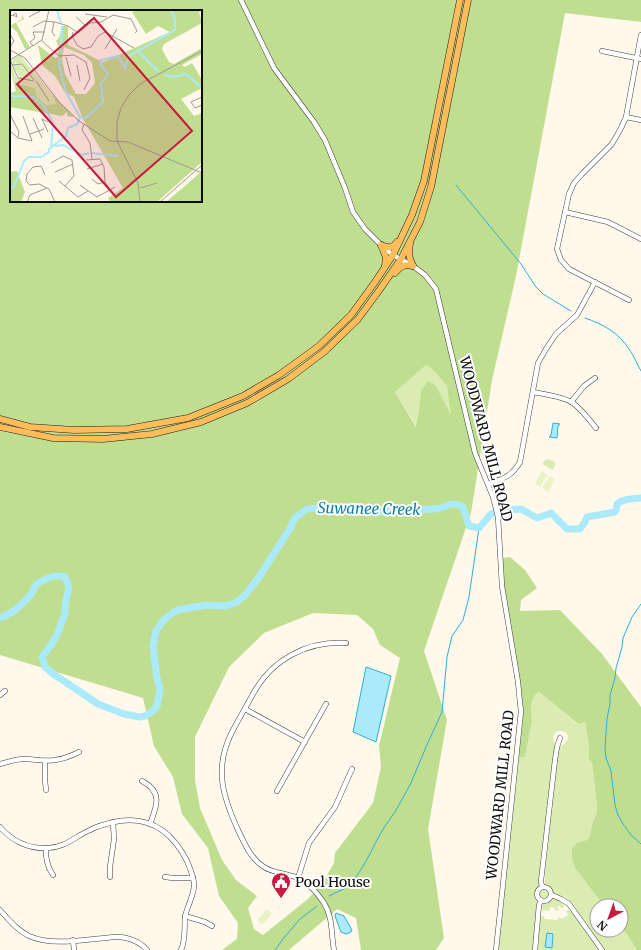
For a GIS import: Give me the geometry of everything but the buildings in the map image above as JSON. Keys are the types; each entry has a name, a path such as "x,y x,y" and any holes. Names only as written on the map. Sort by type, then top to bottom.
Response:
{"main road":[{"path":"0,419 30,426 74,430 127,429 188,418 243,396 279,375 319,346 351,315 384,269 393,255 412,215 424,181 460,0"},
{"path":"0,427 53,438 103,439 152,434 201,422 247,403 288,379 324,352 358,319 378,292 400,259 420,222 431,187 468,0"},
{"path":"381,245 386,248 391,248 403,234"},
{"path":"412,236 409,258 413,266"},
{"path":"381,245 386,257 384,269"},
{"path":"378,292 403,265 408,264 413,266"}],"street":[{"name":"WOODWARD MILL ROAD","path":"241,0 274,68 314,122 325,140 345,188 353,212 365,229 381,245 393,255 413,266 425,275 436,289 475,453 495,502 498,517 502,586 518,682 521,711 496,950"},
{"path":"629,300 569,269 561,260 557,249 569,194 574,183 612,144 626,117 639,58 641,36"},
{"path":"602,51 639,58"},
{"path":"626,117 641,120"},
{"path":"565,212 608,222 641,239"},
{"path":"488,484 507,476 515,470 520,462 538,363 556,334 577,315 595,282"},
{"path":"572,402 584,386 595,378"},
{"path":"533,392 572,402 584,413 596,428"},
{"path":"334,950 330,918 327,908 321,899 308,884 298,878 269,869 255,859 248,850 227,805 222,780 222,768 226,747 232,733 256,689 272,668 300,650 326,643 346,643"},
{"path":"0,695 5,691"},
{"path":"277,791 326,704"},
{"path":"246,709 305,742"},
{"path":"542,887 541,881 554,769 557,746 560,738"},
{"path":"0,764 23,759 45,761 62,759 79,752"},
{"path":"45,761 46,790"},
{"path":"298,878 309,843 334,807 352,768"},
{"path":"142,781 152,788 156,799 156,807 150,824"},
{"path":"0,827 18,842 29,846 46,848 61,846 91,829 113,822 132,820 150,824 163,831 176,842 183,853 193,878 193,893 186,916 184,938 181,950"},
{"path":"110,877 114,839 113,822"},
{"path":"46,848 49,867 53,875"},
{"path":"165,877 193,878"},
{"path":"542,887 549,888 552,895 569,904 602,950"},
{"path":"541,901 537,894 539,889 542,887"},
{"path":"541,901 547,901 552,895"},
{"path":"535,950 539,906 541,901"},
{"path":"0,910 16,928 31,937 47,941 122,937 136,941 147,950"},
{"path":"186,916 205,922 212,926"},
{"path":"73,940 74,950"}],"green space":[{"path":"0,0 641,0 641,22 565,13 516,276 492,380 471,513 424,651 447,720 428,829 444,938 436,950 361,950 356,918 337,909 289,950 222,950 237,939 238,923 219,896 208,848 182,814 173,777 154,746 143,698 0,655","holes":["426,365 433,370 447,386 451,415 436,386 428,381 421,391 416,427 395,392","313,613 357,615 373,629 380,645 400,658 379,746 381,767 373,803 335,853 334,863 322,884 308,899 263,935 254,929 248,908 257,896 236,880 222,860 200,808 195,780 195,737 229,667 264,633"]},
{"path":"426,365 433,370 447,386 452,417 436,386 419,411 417,427 395,392"},
{"path":"546,459 554,461 555,466 552,470 542,464"},
{"path":"542,471 548,475 540,487 535,484"},
{"path":"550,476 555,479 548,492 542,488"},
{"path":"510,557 525,570 537,588 521,600 520,611 560,610 602,654 641,707 641,950 637,950 629,938 629,898 598,898 575,868 572,858 572,848 578,842 587,840 590,836 597,806 592,763 589,759 589,746 585,722 578,724 539,692 535,695 531,704 532,721 525,757 519,758 522,716 503,583 502,558"},
{"path":"539,692 577,724 585,722 589,746 589,759 592,763 597,806 590,836 587,840 578,842 575,868 598,898 589,898 589,927 572,903 564,897 554,893 545,884 545,872 559,749 568,739 566,733 559,731 556,732 553,737 555,745 539,885 535,893 537,904 533,950 498,950 519,758 525,757 532,721 531,704 535,695"},
{"path":"544,888 548,890 550,894 548,898 544,900 540,898 538,894 540,890"},
{"path":"554,898 564,904 563,908 560,906 557,907 559,910 556,911 555,908 551,907 549,911 542,910 544,903"},
{"path":"267,909 272,914 262,925 257,920"},
{"path":"569,910 572,912 589,938 599,950 538,950 540,920 542,916 544,916 545,919 558,920 558,917 562,919 568,915 566,911"},
{"path":"597,938 629,938 637,950 605,950"}],"water":[{"path":"553,423 560,424 558,426 557,438 549,437 551,435"},
{"path":"366,667 391,676 376,742 353,732"},
{"path":"336,913 344,916 352,930 351,932 346,934 341,932 335,916"},
{"path":"547,933 553,934 552,948 545,947"}],"waterway":[{"path":"456,185 521,264 536,287 543,294 571,311"},
{"path":"585,318 604,326 620,338 631,352 641,371"},
{"name":"Suwanee Creek","path":"0,618 9,614 21,605 40,582 53,576 65,577 69,587 65,605 65,614 57,635 42,657 45,667 98,704 124,714 139,717 145,716 153,711 157,706 160,689 153,647 156,631 163,621 177,610 207,605 226,606 237,602 246,594 259,577 291,527 293,521 307,509 341,508 356,511 378,512 437,509 454,504 463,507 469,526 479,528 491,514 504,510 521,509 537,518 551,513 567,529 580,529 587,517 615,512 617,504 620,502 629,499 641,498"},
{"path":"329,896 350,886 362,868 411,783 442,712 447,657 452,636 463,620 469,597 479,528"},
{"path":"641,604 632,617 623,638 610,695 605,748 606,758 611,771 615,805 618,815 631,835 641,844"},
{"path":"275,950 300,919 317,906"}],"place":[{"name":"Pool House","path":"281,899"}]}
